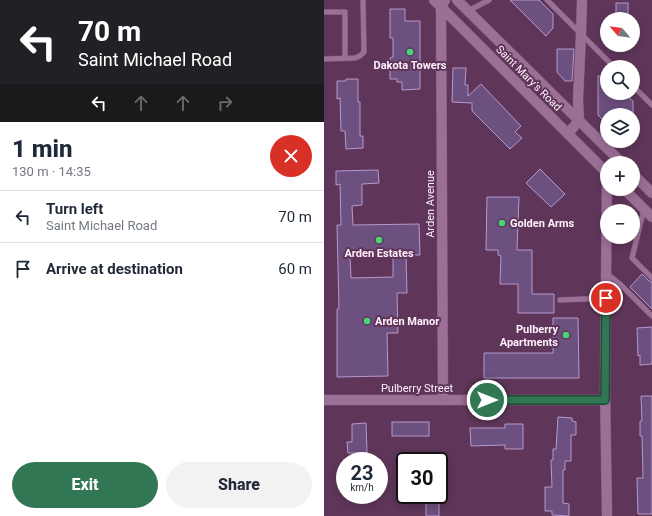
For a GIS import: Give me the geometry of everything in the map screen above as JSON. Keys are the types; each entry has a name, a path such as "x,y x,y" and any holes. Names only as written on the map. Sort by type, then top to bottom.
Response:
{"street":[{"name":"Saint Mary's Road","path":"457,0 579,120 613,156"},
{"path":"568,134 579,120 578,99 582,0"},
{"name":"Saint Mary's Road","path":"440,2 600,166"},
{"name":"Arden Avenue","path":"440,2 443,400"},
{"path":"640,181 652,193"},
{"path":"607,196 605,400 607,516"},
{"path":"631,196 652,217"},
{"name":"Pulberry Street","path":"324,400 605,400"}],"lane":[{"path":"324,59 355,58 364,52 363,0"},
{"path":"468,11 489,0"},
{"path":"547,0 607,60"},
{"path":"324,12 345,12 345,58"},
{"path":"640,93 652,105"},
{"path":"644,209 632,258 652,278"},
{"path":"606,272 652,316"},
{"path":"560,300 606,298"}],"building":[{"path":"510,0 539,0 553,14 553,28 546,36"},
{"path":"616,3 628,3 628,12 616,12"},
{"name":"Dakota Towers","path":"390,9 405,9 405,21 420,21 420,89 402,90 402,82 397,82 397,79 390,79 390,58 393,57 393,38 390,38"},
{"path":"557,49 574,49 572,81 565,81 557,72"},
{"path":"453,68 466,68 465,85 468,85 468,96 481,84 521,126 515,132 522,138 510,149 472,111 472,103 452,102"},
{"path":"598,76 600,76 600,100 632,100 633,101 633,108 600,108 600,117 598,115"},
{"path":"346,79 358,79 360,136 363,136 363,148 346,149 345,131 341,131 340,98 337,99 337,81 346,81"},
{"path":"540,169 565,194 551,207 526,183"},
{"path":"378,170 379,183 362,184 362,205 352,206 353,225 419,224 420,255 406,255 407,293 397,293 398,333 387,333 388,376 337,377 337,309 339,309 337,225 341,225 340,184 336,185 336,171","holes":["393,255 393,277 351,278 350,256"]},
{"name":"Golden Arms","path":"487,197 519,197 517,250 532,250 532,294 554,294 554,313 518,313 518,284 500,284 501,256 498,255 498,250 486,250"},
{"path":"642,274 652,282 652,309 630,287"},
{"name":"Pulberry Apartments","path":"553,318 578,318 579,378 484,378 484,353 553,353"},
{"path":"652,327 652,364 640,365 640,355 638,356 637,328"},
{"path":"641,396 652,396 652,514 638,514 637,478 643,478 642,436 640,436 640,421 642,421"},
{"path":"558,417 572,418 572,421 576,422 576,435 571,435 571,461 565,461 565,470 563,470 563,503 569,504 569,516 552,515 552,511 545,511 545,487 552,487 551,460 553,460 553,449 556,449"},
{"path":"392,422 429,422 429,436 392,436"},
{"path":"366,423 367,452 348,452 347,442 352,442 352,424"},
{"path":"505,424 523,424 523,449 505,449 505,445 471,446 470,428 505,428"},
{"path":"426,504 439,504 439,516 426,516"}],"place":[{"name":"Dakota Towers","path":"410,52"},
{"name":"Golden Arms","path":"502,223"},
{"name":"Arden Estates","path":"379,240"},
{"name":"Arden Manor","path":"367,321"},
{"name":"Pulberry Apartments","path":"566,335"}],"route":[{"path":"487,400 605,400 606,298"}]}
